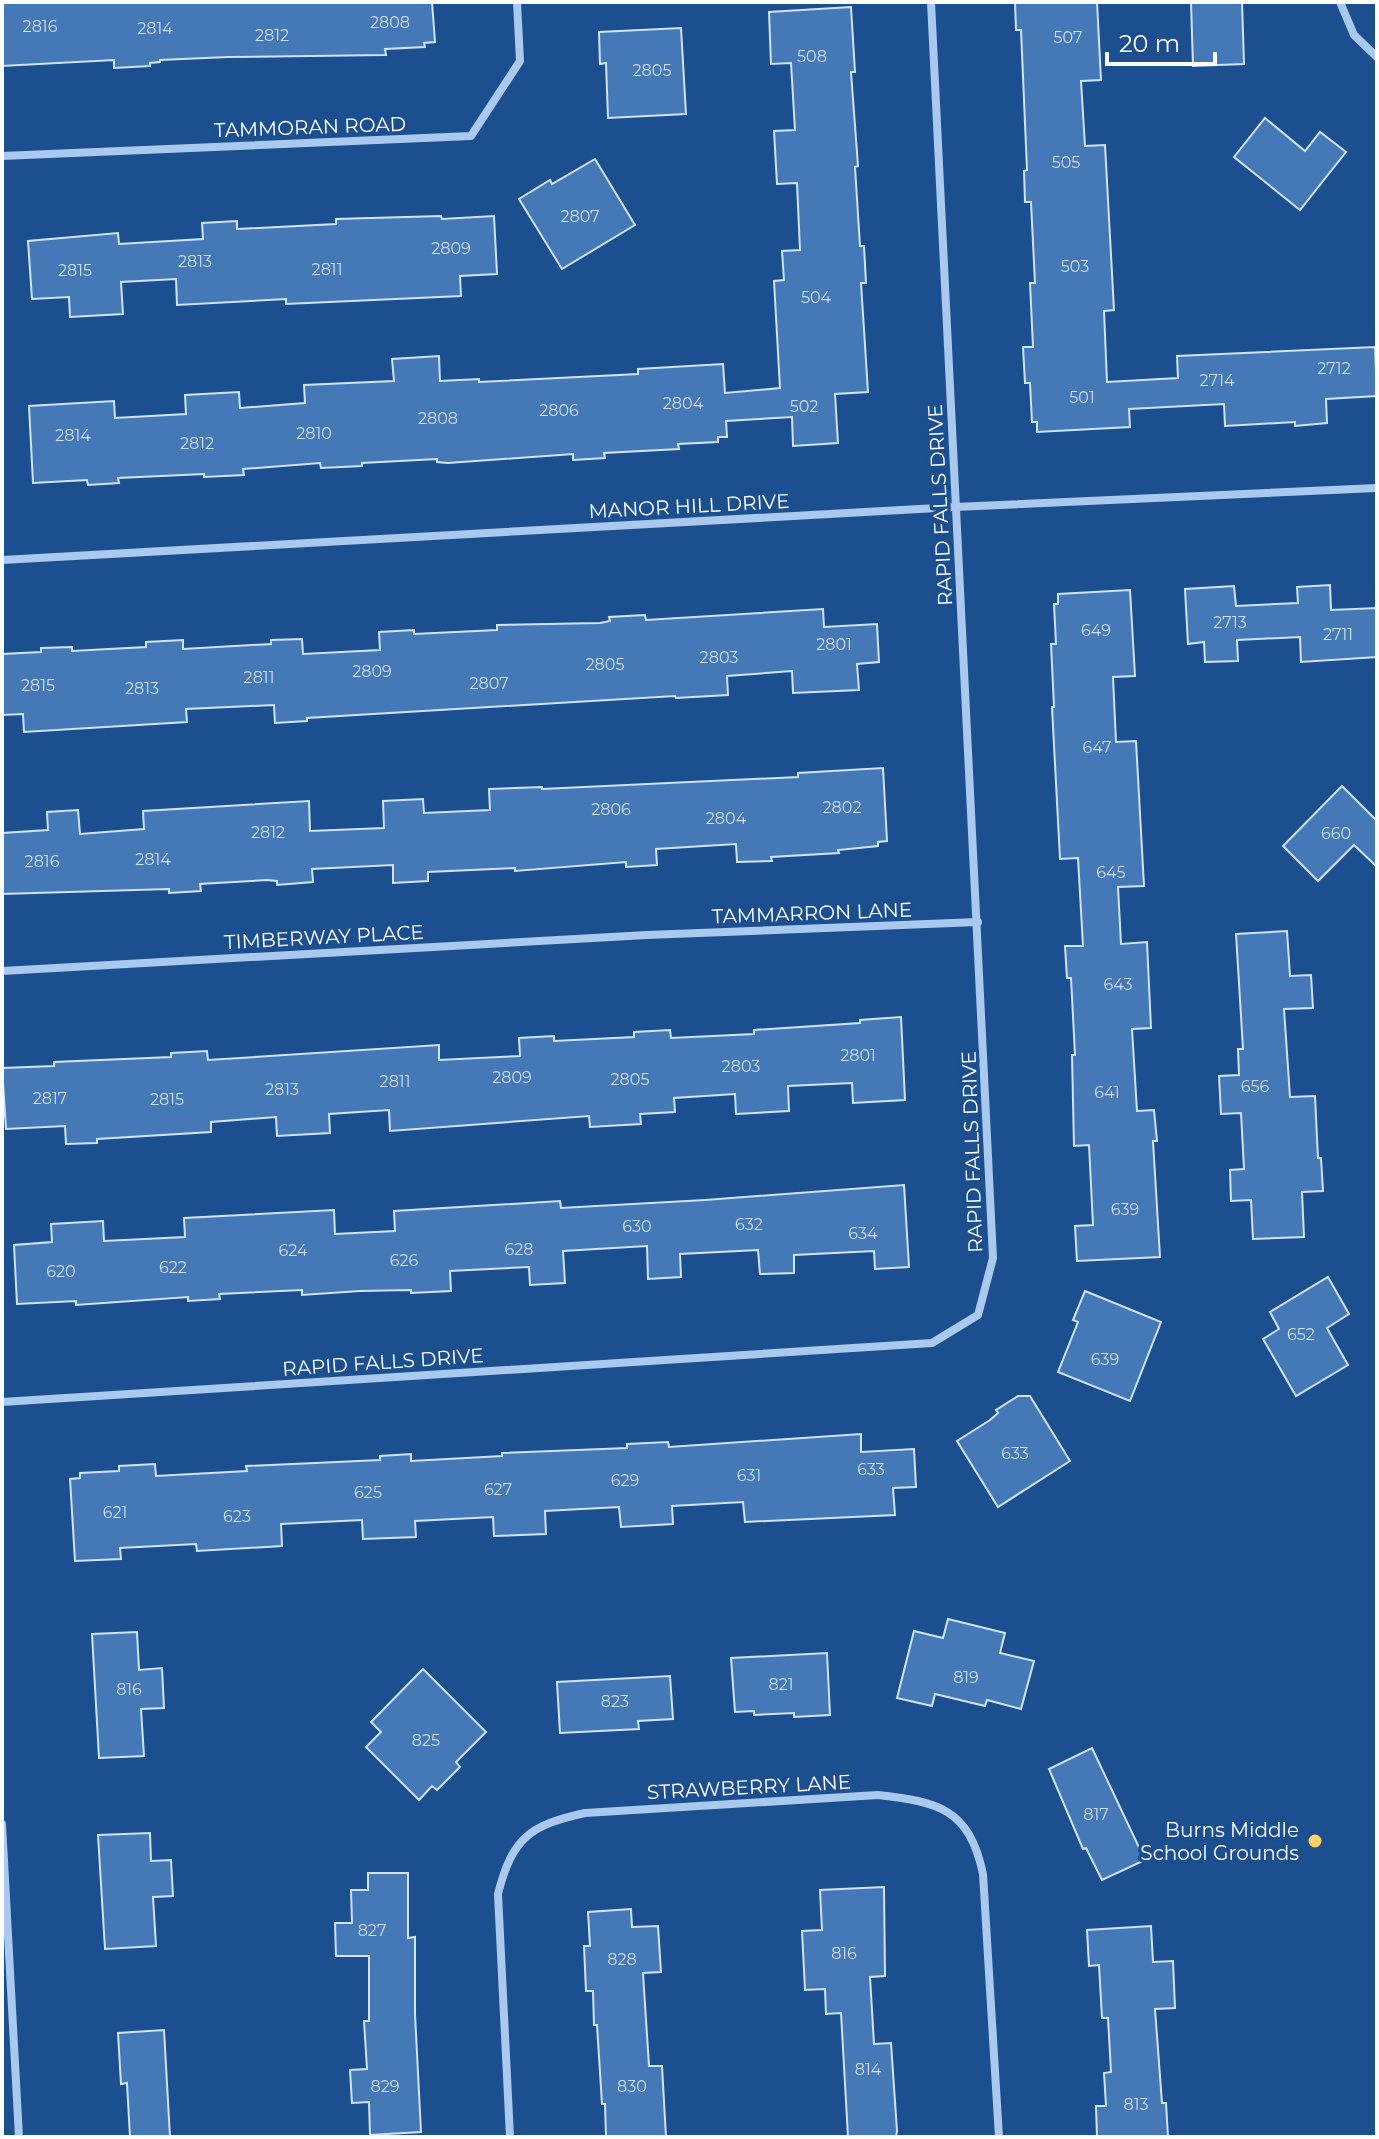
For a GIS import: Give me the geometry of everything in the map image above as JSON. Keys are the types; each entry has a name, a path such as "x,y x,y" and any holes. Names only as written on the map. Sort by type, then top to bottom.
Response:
{"street":[{"name":"TAMMORAN ROAD","path":"2,156 471,136 520,61 517,2"},
{"name":"RAPID FALLS DRIVE","path":"2,1402 932,1343 978,1315 993,1258 931,2"},
{"path":"1340,2 1354,35 1377,57"},
{"name":"MANOR HILL DRIVE","path":"2,560 955,507 1377,488"},
{"name":"TAMMARRON LANE","path":"647,935 978,922"},
{"name":"TIMBERWAY PLACE","path":"2,971 647,935"},
{"name":"STRAWBERRY LANE","path":"510,2137 498,1894 504,1870 523,1840 535,1828 553,1820 585,1813 878,1795 917,1799 942,1808 972,1835 983,1874 999,2137"},
{"path":"2,1824 19,2137"}],"building":[{"path":"2,2 432,2 435,42 424,43 425,47 385,49 386,55 160,60 150,63 150,66 114,68 114,60 2,66"},
{"path":"1015,2 1097,2 1101,80 1081,81 1085,146 1105,145 1114,310 1104,311 1107,382 1178,378 1177,356 1375,347 1377,396 1326,399 1327,423 1225,426 1224,404 1129,409 1130,427 1037,432 1037,422 1032,422 1030,383 1025,383 1023,347 1033,347 1030,283 1035,283 1031,202 1025,202 1024,171 1027,170 1021,30 1016,30"},
{"path":"1191,2 1242,2 1244,64 1193,66"},
{"path":"851,7 855,72 851,72 858,166 855,167 860,246 864,246 866,283 861,283 868,392 835,394 838,443 793,446 792,417 726,421 727,437 718,437 718,442 678,444 679,449 604,453 605,458 573,460 573,454 448,463 437,462 437,459 362,463 362,466 321,468 320,463 243,469 244,475 118,478 119,483 88,485 87,480 33,483 29,406 114,401 115,418 186,414 185,395 239,392 240,408 305,403 304,385 394,381 392,359 439,356 440,381 479,379 479,382 638,374 638,369 723,364 725,393 780,388 774,281 784,280 782,251 800,250 797,183 777,184 774,131 795,130 791,63 771,64 769,12"},
{"path":"681,28 686,114 608,118 606,63 600,64 599,32"},
{"path":"1265,118 1305,151 1320,132 1346,152 1300,210 1234,157"},
{"path":"595,159 635,225 562,269 519,199"},
{"path":"441,216 442,219 494,216 497,274 460,276 461,296 286,304 286,299 177,305 176,279 121,282 123,314 70,317 69,297 32,299 28,241 118,233 119,244 203,239 202,223 237,221 237,229 336,224 336,219"},
{"path":"1330,585 1331,610 1377,608 1377,657 1301,662 1300,637 1237,640 1238,661 1205,662 1204,642 1188,644 1185,589 1234,586 1236,606 1298,603 1297,587"},
{"path":"1130,590 1135,676 1113,677 1116,742 1136,741 1144,886 1118,887 1121,944 1147,942 1151,1028 1132,1029 1137,1111 1154,1110 1160,1257 1077,1261 1075,1226 1093,1225 1089,1145 1074,1146 1072,1055 1075,1055 1071,978 1067,978 1065,946 1083,946 1078,858 1060,859 1052,707 1051,644 1056,644 1054,604 1058,604 1058,594"},
{"path":"823,609 824,627 877,624 879,662 857,664 859,690 793,693 792,671 727,676 728,695 307,718 307,721 275,723 274,705 186,709 187,722 24,732 23,714 2,715 2,654 41,652 41,648 72,647 72,651 146,647 146,642 183,640 183,649 302,639 303,654 380,650 379,632 414,630 414,634 497,630 497,625 600,623 610,621 609,617 645,615 646,620"},
{"path":"883,768 887,841 878,842 878,846 838,850 839,853 737,862 736,844 656,849 657,865 626,867 626,862 515,871 515,868 428,872 428,881 393,883 393,865 312,869 313,882 277,885 277,881 267,880 200,884 201,891 169,893 169,889 2,894 2,833 48,830 47,812 78,810 80,834 144,829 143,811 309,801 310,831 384,828 383,801 423,799 424,813 490,810 489,789 798,777 798,773"},
{"path":"1342,786 1377,821 1377,867 1354,845 1318,881 1283,846"},
{"path":"1287,931 1290,976 1311,975 1313,1008 1284,1009 1290,1097 1315,1096 1323,1191 1302,1192 1304,1237 1253,1239 1251,1200 1231,1201 1230,1170 1244,1169 1241,1113 1221,1114 1219,1076 1239,1075 1238,1049 1243,1049 1236,934"},
{"path":"901,1017 905,1100 853,1103 852,1083 788,1086 789,1111 736,1114 735,1094 674,1098 675,1112 640,1114 641,1124 590,1127 589,1116 390,1131 389,1110 329,1114 330,1133 277,1136 276,1117 211,1122 211,1132 97,1139 97,1143 66,1144 65,1126 6,1129 2,1068 54,1066 54,1062 171,1057 171,1053 207,1051 208,1060 439,1045 439,1060 520,1056 519,1038 554,1036 554,1041 634,1037 634,1032 670,1030 671,1038 754,1034 754,1030"},
{"path":"904,1185 909,1267 875,1269 874,1251 794,1255 794,1273 760,1274 758,1250 680,1254 681,1277 648,1279 647,1246 563,1251 565,1283 530,1285 529,1267 450,1271 451,1291 360,1291 302,1295 302,1290 219,1294 220,1299 188,1301 188,1297 76,1305 76,1301 17,1304 14,1245 52,1242 51,1224 103,1221 104,1241 185,1237 184,1218 334,1210 335,1234 395,1231 394,1211 560,1201 561,1208"},
{"path":"1328,1277 1349,1314 1327,1328 1348,1365 1296,1396 1263,1339 1279,1329 1270,1312"},
{"path":"1085,1291 1161,1322 1130,1401 1058,1372 1078,1322 1073,1320"},
{"path":"1018,1396 1030,1396 1070,1461 998,1507 957,1441 990,1420 998,1413 996,1410"},
{"path":"861,1434 861,1452 914,1449 916,1487 893,1488 895,1515 745,1522 743,1502 672,1506 673,1524 621,1527 619,1507 545,1511 546,1534 494,1536 493,1517 415,1521 416,1537 363,1539 362,1520 281,1524 282,1546 197,1551 196,1544 120,1548 121,1559 75,1561 70,1479 80,1478 80,1473 119,1471 119,1466 155,1464 156,1476 247,1471 246,1466 380,1460 380,1456 411,1454 411,1461 502,1456 502,1453 627,1448 627,1444 668,1442 669,1447"},
{"path":"948,1619 1005,1633 1000,1653 1034,1661 1021,1709 987,1700 985,1706 935,1694 932,1706 897,1698 914,1631 943,1638"},
{"path":"137,1632 139,1670 162,1668 164,1708 141,1709 144,1756 99,1758 92,1634"},
{"path":"827,1653 830,1715 794,1717 794,1713 754,1715 754,1711 735,1712 731,1658"},
{"path":"423,1669 486,1732 456,1762 460,1767 437,1790 432,1786 419,1800 366,1747 381,1732 371,1722"},
{"path":"670,1676 673,1719 638,1721 639,1729 560,1733 557,1682"},
{"path":"1092,1748 1145,1860 1102,1880 1086,1848 1083,1849 1049,1769"},
{"path":"150,1833 151,1861 171,1860 173,1896 153,1897 156,1946 105,1949 98,1835"},
{"path":"368,1873 408,1873 408,1938 415,1937 421,2132 370,2135 369,2102 352,2103 350,2070 367,2069 364,2021 369,2021 369,1956 336,1956 335,1923 352,1923 351,1890 368,1890"},
{"path":"884,1887 885,1976 870,1977 874,2044 891,2043 897,2131 896,2137 848,2137 841,2013 826,2014 825,1989 805,1990 802,1931 822,1930 820,1890"},
{"path":"631,1909 632,1927 658,1926 661,1972 643,1973 649,2066 662,2066 666,2137 606,2137 597,2025 594,2025 593,1991 586,1991 584,1946 590,1946 588,1912"},
{"path":"1151,1926 1153,1962 1173,1961 1175,2008 1155,2009 1162,2103 1166,2103 1168,2137 1097,2137 1096,2106 1106,2106 1104,2073 1111,2072 1108,2018 1102,2018 1099,1965 1089,1966 1087,1930"},
{"path":"164,2030 170,2137 130,2137 127,2083 121,2084 118,2033"}],"place":[{"name":"Burns Middle School Grounds","path":"1315,1841"}]}
